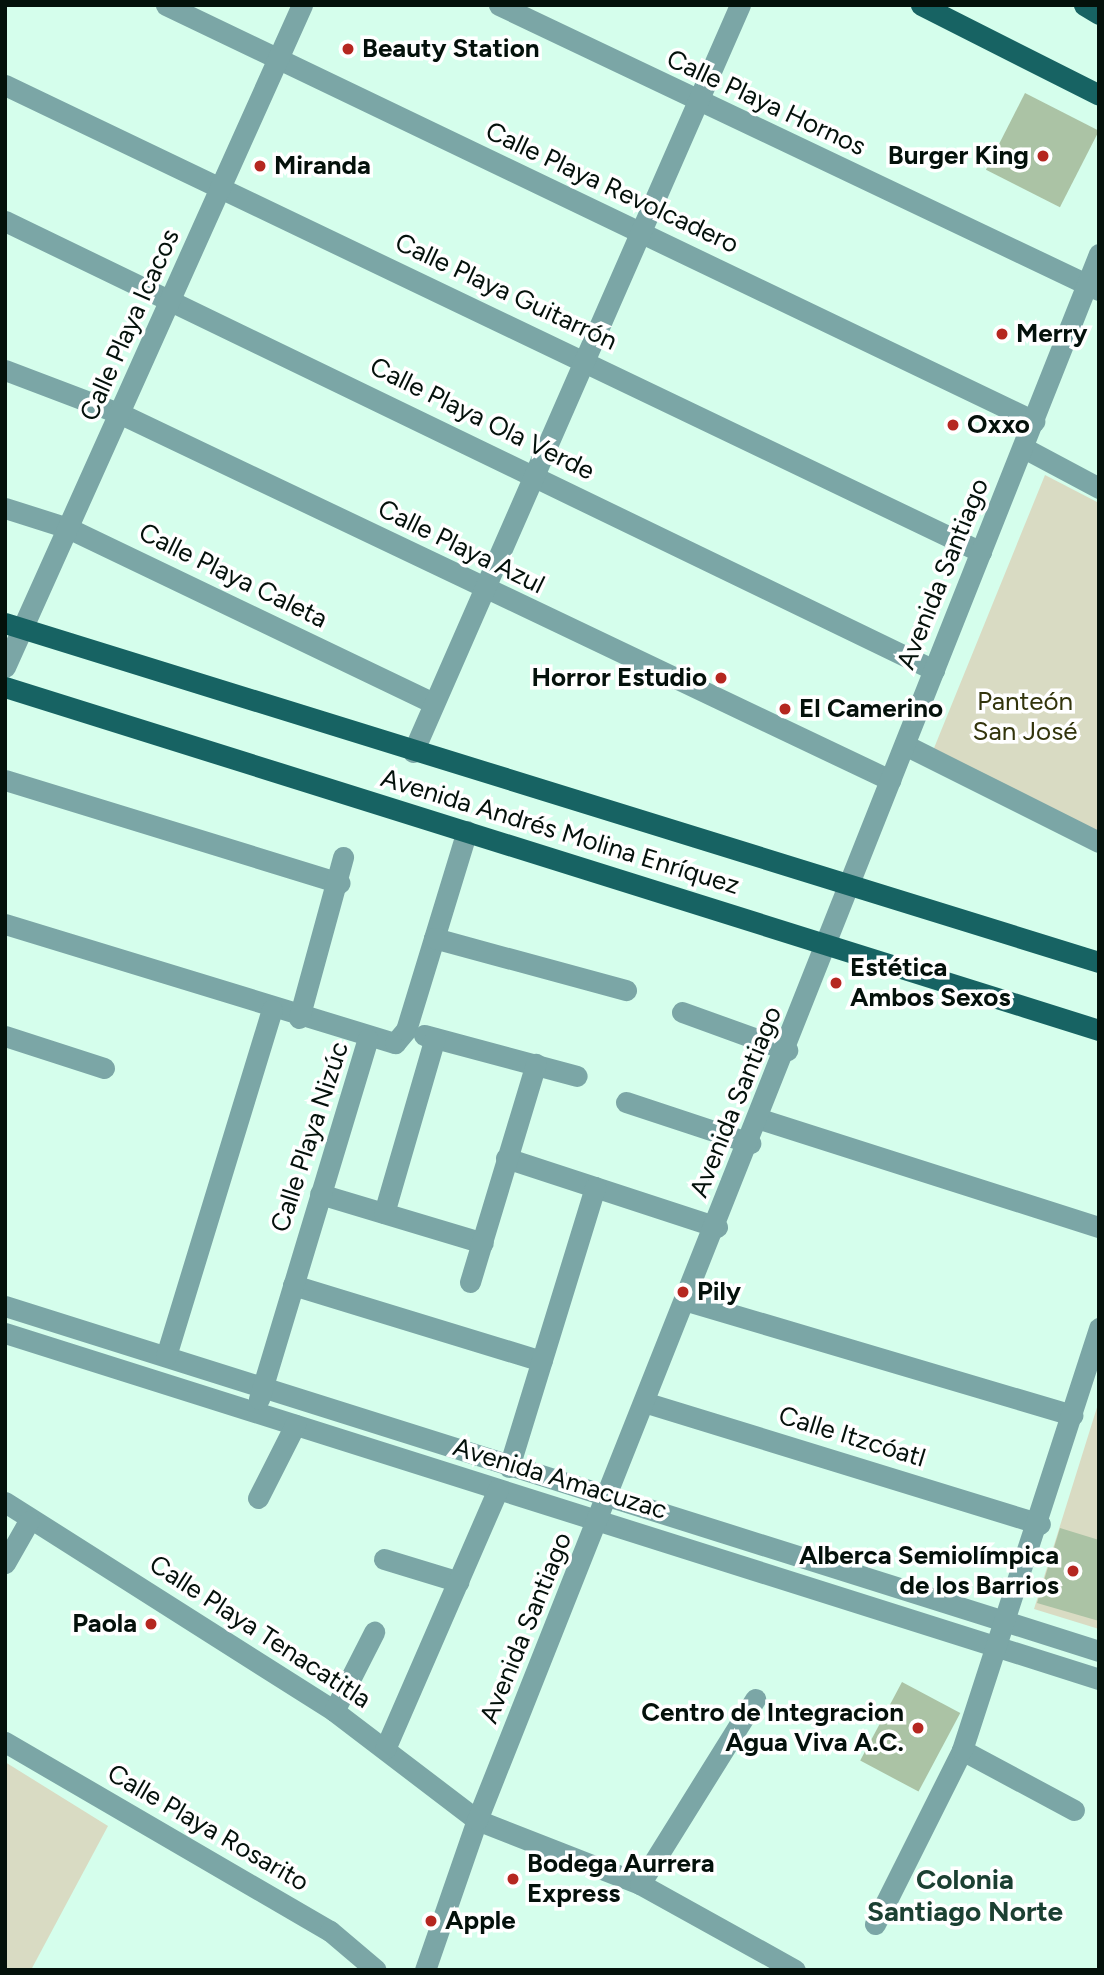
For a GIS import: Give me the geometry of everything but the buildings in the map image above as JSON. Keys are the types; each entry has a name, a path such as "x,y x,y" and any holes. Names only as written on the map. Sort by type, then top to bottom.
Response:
{"main road":[{"path":"920,5 1099,95"},
{"path":"1084,5 1099,14"},
{"name":"Avenida Andrés Molina Enríquez","path":"14,625 413,752 852,884 1099,962"},
{"name":"Avenida Andrés Molina Enríquez","path":"5,687 1099,1030"}],"street":[{"name":"Calle Playa Revolcadero","path":"166,5 1034,421"},
{"name":"Calle Playa Icacos","path":"5,667 14,625 68,528 174,301 302,5"},
{"name":"Calle Playa Hornos","path":"499,5 699,103 1093,287"},
{"path":"413,752 588,362 740,5"},
{"name":"Calle Playa Guitarrón","path":"5,85 981,552"},
{"name":"Calle Playa Ola Verde","path":"5,221 934,670"},
{"name":"Avenida Santiago","path":"425,1970 477,1819 610,1497 981,552 1034,421 1093,287 1099,254"},
{"name":"Calle Playa Azul","path":"5,370 121,414 484,590 890,780"},
{"path":"1024,448 1099,488"},
{"name":"Calle Playa Caleta","path":"5,508 68,528 433,703"},
{"path":"905,745 1099,842"},
{"path":"5,780 338,883"},
{"path":"467,831 406,1030 577,1076"},
{"path":"299,1018 338,883 343,856"},
{"path":"5,924 368,1039"},
{"path":"434,938 626,990"},
{"path":"166,1356 272,1010"},
{"path":"682,1012 787,1050"},
{"name":"Calle Playa Nizúc","path":"255,1412 368,1039 396,1043 406,1030"},
{"path":"5,1036 104,1068"},
{"path":"384,1213 435,1038"},
{"path":"470,1282 536,1064"},
{"path":"626,1102 750,1143"},
{"path":"760,1119 1099,1227"},
{"path":"506,1158 717,1227"},
{"path":"509,1466 595,1187"},
{"path":"320,1194 483,1243"},
{"path":"293,1285 542,1361"},
{"path":"687,1301 1072,1415"},
{"name":"Avenida Amacuzac","path":"5,1306 263,1385 509,1466 1099,1651"},
{"name":"Avenida Amacuzac","path":"5,1333 1099,1679"},
{"path":"875,1924 962,1750 1040,1524 1097,1338"},
{"name":"Calle Itzcóatl","path":"647,1403 1040,1524"},
{"path":"258,1498 295,1425"},
{"path":"385,1749 498,1489"},
{"name":"Calle Playa Tenacatitla","path":"5,1502 29,1521 334,1712 477,1819 640,1884 796,1970"},
{"path":"5,1563 29,1521"},
{"path":"384,1559 459,1582"},
{"path":"334,1712 374,1632"},
{"path":"640,1884 755,1699"},
{"name":"Calle Playa Rosarito","path":"5,1742 330,1931 376,1970"},
{"path":"962,1750 1074,1810"}],"green space":[{"name":"Panteón San José","path":"1045,475 1099,503 1099,837 932,753"},
{"path":"1099,1401 1099,1629 1034,1609"},
{"path":"5,1762 108,1826 31,1970 5,1970"}],"place":[{"name":"Beauty Station","path":"348,49"},
{"name":"Burger King","path":"1043,156"},
{"name":"Miranda","path":"260,166"},
{"name":"Merry","path":"1002,334"},
{"name":"Oxxo","path":"953,425"},
{"name":"Horror Estudio","path":"721,678"},
{"name":"El Camerino","path":"785,709"},
{"name":"Estética Ambos Sexos","path":"836,983"},
{"name":"Pily","path":"683,1292"},
{"name":"Alberca Semiolímpica de los Barrios","path":"1073,1571"},
{"name":"Paola","path":"151,1624"},
{"name":"Centro de Integracion Agua Viva A.C.","path":"918,1728"},
{"name":"Bodega Aurrera Express","path":"513,1879"},
{"name":"Apple","path":"431,1921"}],"district":[{"name":"Colonia Santiago Norte","path":"965,1895"}]}
